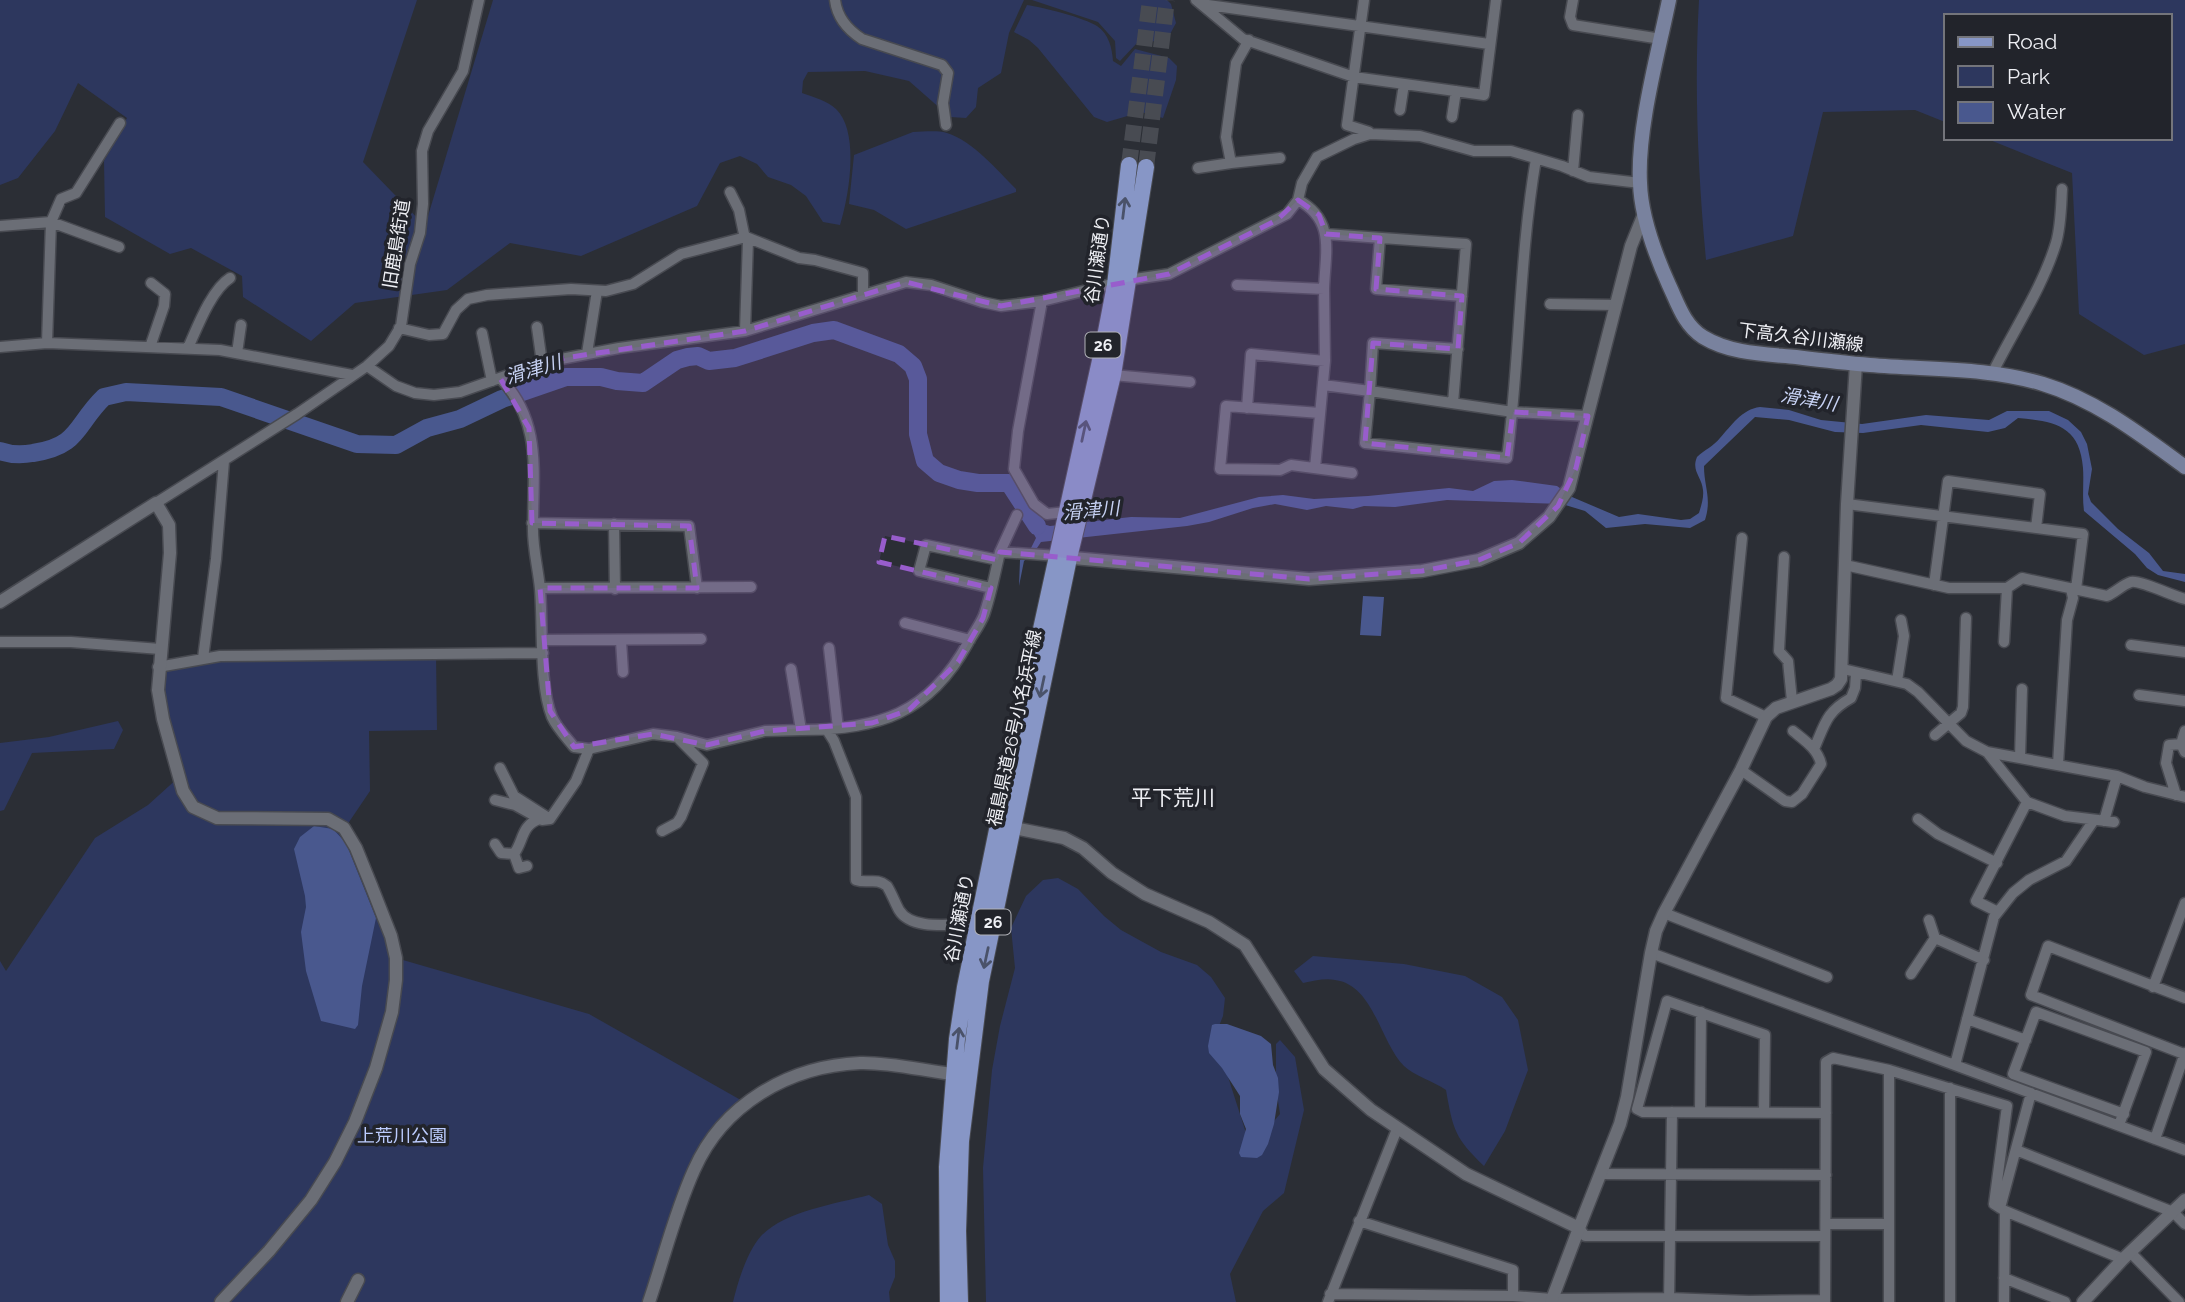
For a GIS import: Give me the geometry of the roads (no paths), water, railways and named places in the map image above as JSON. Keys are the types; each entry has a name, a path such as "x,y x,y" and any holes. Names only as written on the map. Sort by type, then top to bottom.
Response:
{"main road":[{"name":"下高久谷川瀬線","path":"1669,0 1642,146 1640,183 1644,214 1664,275 1693,330 1705,338 1740,351 1856,364 1992,374 2044,384 2115,418 2185,467"},
{"name":"谷川瀬通り","path":"1070,518 1121,283 1129,165"},
{"name":"福島県道26号小名浜平線","path":"960,1302 958,1231 961,1075 981,981 1006,826 1070,518 1113,375 1121,283 1146,167"},
{"name":"谷川瀬通り","path":"948,1302 947,1167 961,1075 965,987 977,924 1006,826"}],"street":[{"name":"旧鹿島街道","path":"224,461 367,366 389,346 399,328 410,264 420,233 423,204 422,151 428,131 463,71 479,0"},
{"path":"835,0 841,18 852,32 862,39 942,65 947,69 943,103 946,125"},
{"path":"1364,0 1347,125 1370,134"},
{"path":"1197,2 1244,39 1354,77 1484,95 1496,0"},
{"path":"1573,0 1570,17 1573,24 1661,39"},
{"path":"1197,2 1489,44"},
{"path":"1231,163 1226,137 1236,63 1249,40"},
{"path":"1400,110 1404,84"},
{"path":"1452,117 1456,91"},
{"path":"1573,171 1578,115"},
{"path":"47,343 51,222 61,198 76,193 120,123"},
{"path":"367,366 396,386 415,393 434,395 460,392 542,363 745,331 906,282 931,285 1001,306 1042,301 1169,274 1287,214 1298,200 1302,183 1317,157 1370,134 1420,136 1466,150 1511,151 1588,177 1640,183"},
{"path":"1198,168 1280,158"},
{"path":"1458,349 1373,342 1365,443 1507,458 1513,412 1526,223 1536,159"},
{"path":"1992,374 2012,332 2034,296 2056,241 2062,190"},
{"path":"730,192 739,210 748,240 745,331"},
{"path":"1298,200 1312,207 1319,215 1326,234 1325,361 1315,468"},
{"path":"991,588 919,571 926,545 999,556 1064,552 1309,579 1422,571 1479,561 1519,543 1549,517 1569,488 1631,246 1644,214"},
{"path":"0,226 51,222 118,247"},
{"path":"1326,234 1466,244 1453,403"},
{"path":"399,328 429,335 443,334 461,304 468,299 486,295 571,289 606,292 633,284 681,254 746,237 799,258 863,272 863,295"},
{"path":"1380,238 1376,289 1462,296"},
{"path":"188,348 210,303 224,282 230,278"},
{"path":"150,347 164,306 165,294 151,283"},
{"path":"1237,285 1324,289"},
{"path":"587,354 597,291"},
{"path":"1042,301 1018,431 1014,469 1034,504 1047,514 1070,518"},
{"path":"1550,304 1616,305"},
{"path":"237,353 241,325"},
{"path":"537,327 542,363"},
{"path":"482,333 496,380 508,387 529,428 534,461 533,523 546,688 553,720 575,747 589,749 653,734 707,745 765,731 832,729 872,723 909,710 944,680 983,618 999,556 1017,515"},
{"path":"0,347 47,343 188,348 237,353 352,375"},
{"path":"1247,408 1251,354 1325,361"},
{"path":"1814,748 1830,713 1836,706 1851,698 1855,688 1849,672 1845,565 1856,364"},
{"path":"1113,375 1191,383"},
{"path":"1323,385 1513,412 1588,416"},
{"path":"1320,414 1226,406 1220,470 1280,470 1291,466 1352,473"},
{"path":"0,602 224,461"},
{"path":"203,658 216,559 224,461"},
{"path":"1934,585 1948,481 2040,494 2036,528"},
{"path":"156,503 169,525 170,553 158,690 163,719 183,791 194,807 218,818 328,818 344,828 356,848 391,936 396,958 397,980 392,1012 376,1068 355,1122 335,1162 311,1200 270,1251 221,1302"},
{"path":"1847,504 2083,534 2067,620 2058,764"},
{"path":"533,523 689,526 697,588"},
{"path":"614,524 615,589"},
{"path":"1742,538 1726,698 1766,717"},
{"path":"1784,557 1779,651 1788,661 1791,701"},
{"path":"1845,565 1950,589 2007,588 2022,578 2107,596 2131,582 2139,582 2185,598"},
{"path":"540,588 751,587"},
{"path":"2004,642 2007,588"},
{"path":"1935,734 1961,713 1963,707 1966,618"},
{"path":"1897,681 1905,636 1901,620"},
{"path":"905,623 970,640"},
{"path":"542,640 701,639"},
{"path":"621,641 623,672"},
{"path":"0,642 71,642 160,649"},
{"path":"2131,645 2185,652"},
{"path":"829,648 834,741 856,797 856,880 881,881 887,886 900,913 918,922 928,925 977,924"},
{"path":"158,667 220,656 543,653"},
{"path":"791,669 801,730"},
{"path":"1552,1301 1620,1124 1651,953 1656,930 1664,913 1741,770 1766,717 1776,708 1791,701 1837,685 1849,672"},
{"path":"1849,672 1897,681 1918,692 1966,741 1987,752 2118,776 2145,788 2181,796"},
{"path":"2020,757 2022,689"},
{"path":"2139,695 2185,701"},
{"path":"1741,770 1785,802 1792,802 1802,794 1821,764 1814,748 1793,731"},
{"path":"2181,796 2166,763 2169,745 2183,748 2185,731"},
{"path":"662,831 677,823 681,817 703,763 677,737"},
{"path":"514,854 518,850 524,829 530,822 545,819 576,781 589,749"},
{"path":"1987,752 2027,802 2065,816 2104,821"},
{"path":"500,768 514,796 545,819"},
{"path":"1955,1065 1994,917 2012,893 2029,880 2066,861 2104,821 2118,776"},
{"path":"495,800 515,805 545,819"},
{"path":"1998,912 1976,901 2027,802"},
{"path":"1918,819 1938,834 1997,863"},
{"path":"1006,826 1064,838 1083,848 1112,873 1144,894 1209,922 1245,945 1324,1069 1370,1110 1466,1174 1579,1227 1585,1236 1825,1237"},
{"path":"495,844 501,853 514,854"},
{"path":"514,854 519,868 527,866"},
{"path":"2153,987 2185,903"},
{"path":"1664,913 1827,977"},
{"path":"1929,920 1935,939 1984,960"},
{"path":"1911,974 1935,939"},
{"path":"2155,1139 2185,1054 2031,995 2048,946 2185,998"},
{"path":"1651,953 2185,1150"},
{"path":"1764,1111 1765,1035 1667,1001 1637,1109 1643,1112 1826,1113"},
{"path":"1700,1112 1701,1012"},
{"path":"2119,1125 2124,1114 2146,1052 2036,1012 2013,1074 2124,1114"},
{"path":"1967,1019 2026,1040"},
{"path":"1396,1129 1329,1298 1513,1296 1552,1301 1825,1301 1826,1062 1833,1058 1889,1070 2007,1107 1994,1204 2002,1210 2127,1256 2179,1302"},
{"path":"649,1302 694,1169 726,1121 746,1103 782,1080 804,1071 837,1066 862,1063 961,1075"},
{"path":"1889,1070 1889,1302"},
{"path":"1950,1088 1950,1302"},
{"path":"2004,1302 2002,1210 2031,1093"},
{"path":"1669,1300 1672,1112"},
{"path":"2016,1150 2173,1212 2185,1224"},
{"path":"1601,1174 1826,1175"},
{"path":"2088,1300 2127,1256 2185,1200"},
{"path":"1359,1222 1513,1270 1513,1296"},
{"path":"1826,1224 1889,1224"},
{"path":"2004,1278 2065,1302"},
{"path":"347,1302 358,1280"}],"water":[{"path":"1760,407 1789,410 1821,420 1862,424 1926,415 1989,420 2007,411 2049,411 2068,420 2081,432 2087,444 2092,469 2088,494 2091,502 2118,529 2149,553 2163,571 2185,574 2185,582 2158,575 2147,568 2135,554 2084,511 2081,454 2070,434 2053,424 2018,418 2005,428 1988,432 1921,425 1863,433 1835,432 1789,420 1755,417 1704,466 1707,512 1705,520 1690,528 1645,524 1606,528 1585,511 1562,504 1447,500 1395,507 1364,506 1353,509 1326,506 1307,510 1275,504 1187,526 1041,542 1024,561 1019,586 1020,560 1029,552 1036,538 1020,509 1028,503 1043,524 1050,526 1131,517 1180,518 1259,497 1283,495 1314,499 1449,488 1473,491 1494,481 1512,480 1557,486 1572,497 1619,517 1638,514 1690,519 1699,513 1703,496 1695,466 1697,457 1718,441 1742,415"},
{"path":"1363,596 1384,597 1381,636 1360,635"},
{"path":"314,826 333,829 346,843 376,918 362,986 358,1025 355,1029 321,1021 306,971 301,932 306,907 305,896 294,849 300,837"},
{"path":"1227,1024 1261,1036 1271,1044 1279,1092 1268,1144 1257,1158 1241,1157 1239,1153 1246,1129 1240,1114 1240,1096 1209,1053 1212,1025"}],"waterway":[{"name":"滑津川","path":"0,451 25,454 60,445 75,433 104,397 126,392 221,397 357,444 396,445 427,428 460,419 502,399 566,377 601,377 643,383 677,360 698,356 709,361 735,358 813,333 834,330 899,354 913,366 918,379 918,434 925,461 939,473 959,480 1009,483 1037,526"}],"tunnel":[{"path":"1129,165 1150,0"},
{"path":"1146,167 1167,0"}],"district":[{"name":"平下荒川","path":"1173,797"}],"park label":[{"name":"上荒川公園","path":"402,1135"}]}
